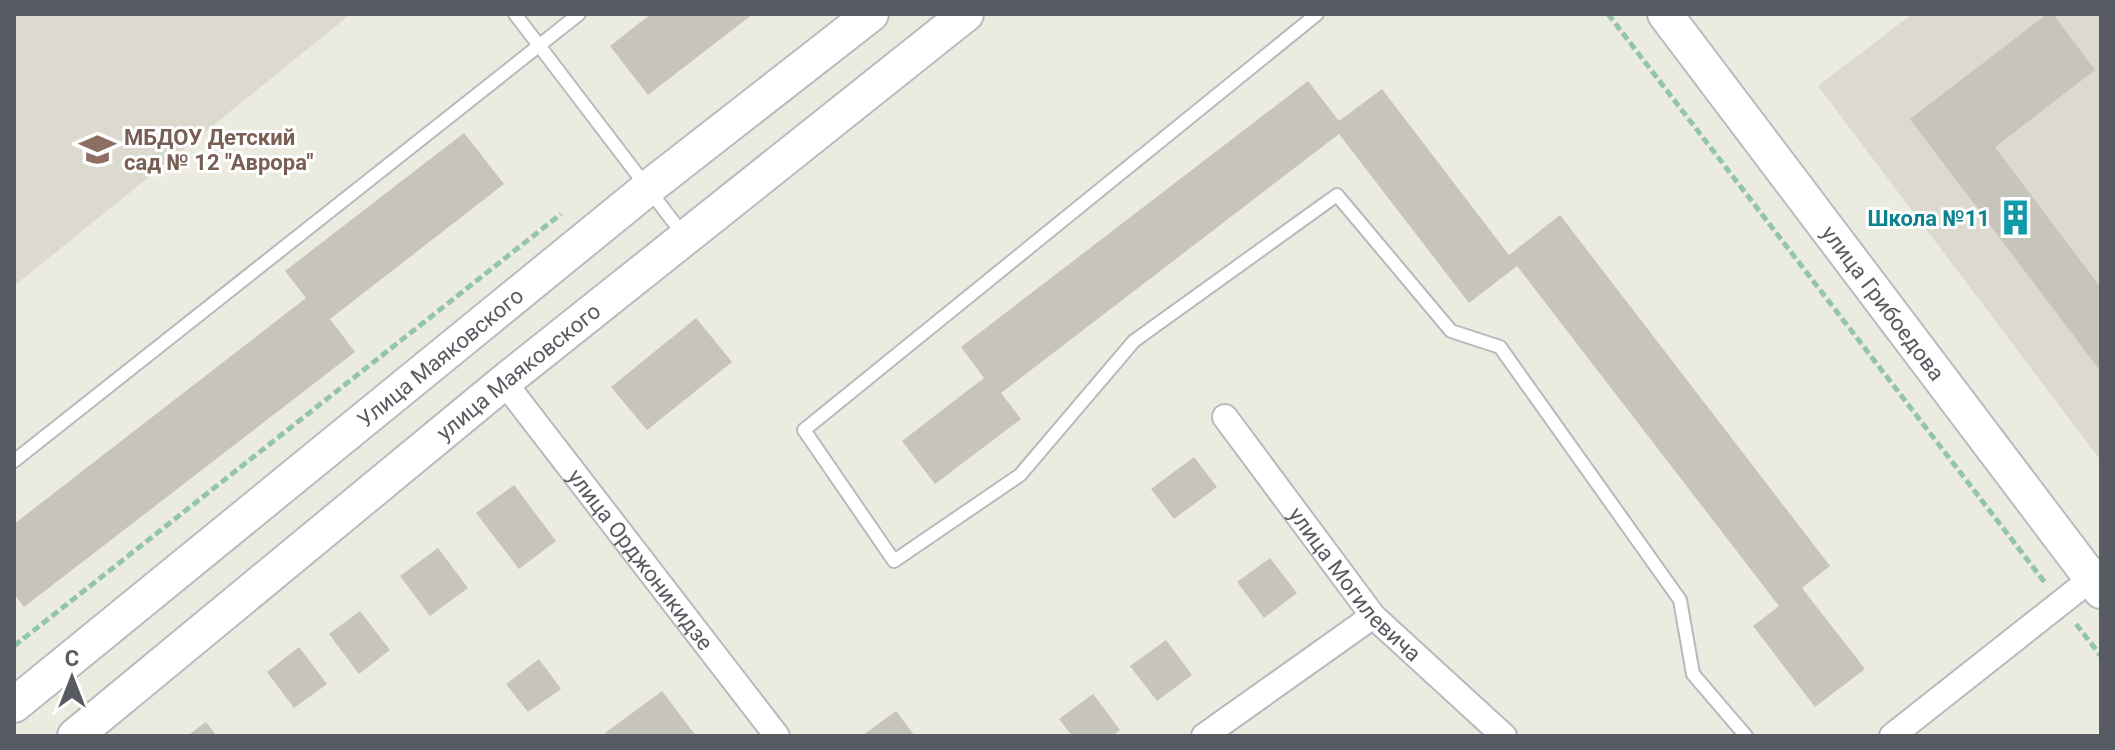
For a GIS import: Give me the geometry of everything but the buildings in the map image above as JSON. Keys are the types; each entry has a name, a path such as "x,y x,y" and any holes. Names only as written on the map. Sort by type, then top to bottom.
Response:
{"street":[{"name":"Улица Маяковского","path":"14,705 648,188 871,14"},
{"name":"улица Маяковского","path":"75,736 504,382 966,14"},
{"name":"улица Грибоедова","path":"1665,14 2098,580"},
{"name":"улица Орджоникидзе","path":"504,382 777,736"},
{"name":"улица Могилевича","path":"1225,417 1373,616 1504,736"},
{"path":"1892,736 2060,603 2098,580"},
{"path":"1204,736 1373,616"}],"lane":[{"path":"515,14 685,237"},
{"path":"14,461 579,14"},
{"path":"1317,14 804,430 894,561 1020,475 1134,341 1337,195 1451,331 1500,347 1680,600 1693,674 1746,736"}],"path":[{"path":"1608,14 2101,656"},
{"path":"14,646 565,211"}],"shaded area":[{"name":"МБДОУ Детский сад № 12 \"Аврора\"","path":"14,14 351,14 14,286"},
{"path":"1912,14 2101,14 2101,461 1818,86"}],"place":[{"name":"МБДОУ Детский сад № 12 \"Аврора\"","path":"98,150"},
{"name":"Школа №11","path":"2016,218"}]}
